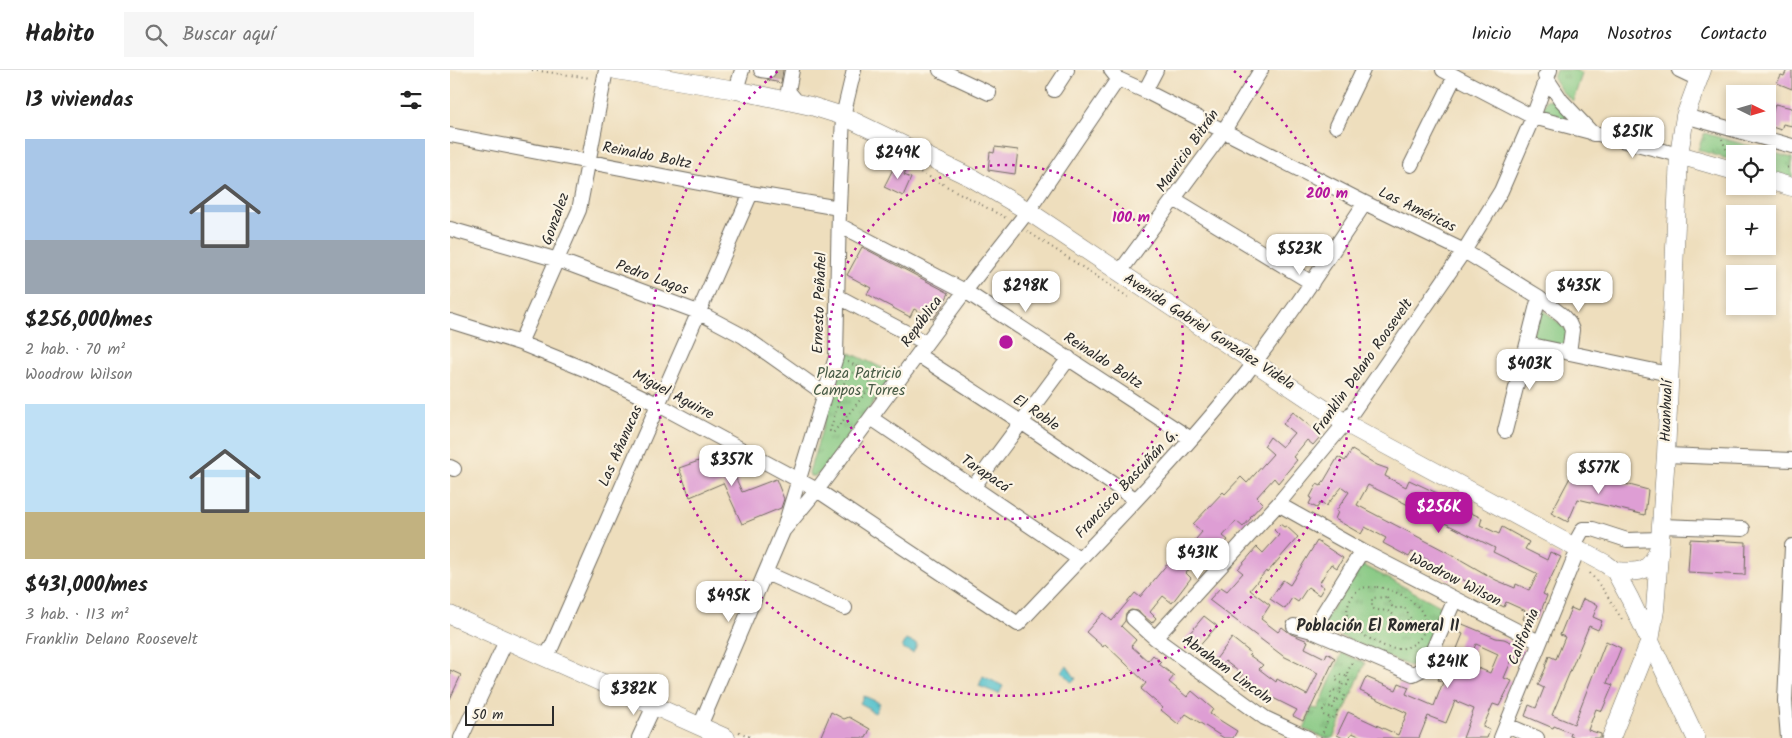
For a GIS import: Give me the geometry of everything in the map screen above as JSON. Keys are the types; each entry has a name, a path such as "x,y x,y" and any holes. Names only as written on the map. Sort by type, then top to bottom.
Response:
{"main road":[{"name":"Avenida Gabriel González Videla","path":"608,73 736,90 798,103 842,116 972,178 1022,217 1119,273 1345,423 1576,551 1606,564 1615,571 1696,738"},
{"name":"Huanhualí","path":"1612,738 1650,640 1656,600 1666,455 1679,155 1685,116 1700,75"},
{"path":"1679,155 1726,169"},
{"path":"1776,182 1792,187"},
{"path":"1615,571 1643,570 1653,564 1660,537"},
{"path":"450,615 726,738"}],"street":[{"path":"736,90 742,70"},
{"name":"Ernesto Peñafiel","path":"784,530 836,357 842,116 854,70"},
{"path":"940,70 989,93"},
{"path":"1054,90 1067,70"},
{"path":"1145,91 1156,70"},
{"name":"Mauricio Bitrán","path":"1119,273 1223,132 1261,70"},
{"path":"1336,126 1363,70"},
{"name":"Huanhualí","path":"1680,70 1700,75"},
{"name":"Gonzalez","path":"520,343 579,210 608,73"},
{"path":"789,73 788,91 798,103"},
{"path":"1411,164 1449,73 1533,117 1679,155"},
{"path":"1546,73 1561,100 1594,134"},
{"name":"Franklin Delano Roosevelt","path":"1155,638 1278,504 1345,423 1464,251 1501,192 1533,117 1546,73"},
{"name":"Las Américas","path":"1114,74 1223,132 1464,251 1539,297 1562,315 1572,330 1569,353"},
{"name":"República","path":"700,726 784,530 817,490 1022,217 1114,74"},
{"path":"1685,116 1792,146"},
{"name":"Reinaldo Boltz","path":"450,135 839,208"},
{"name":"Las Añanucas","path":"545,657 552,646 751,193"},
{"path":"1174,199 1312,284"},
{"name":"Francisco Bascuñán G.","path":"1018,624 1191,439 1255,362 1312,284 1364,203"},
{"name":"Reinaldo Boltz","path":"838,225 965,291 1191,439"},
{"name":"Pedro Lagos","path":"450,229 558,260 698,312 743,336 825,394"},
{"name":"El Roble","path":"838,296 922,349 1022,422 1135,499"},
{"path":"1505,431 1539,297"},
{"name":"Miguel Aguirre","path":"450,321 520,343 590,371 657,404 817,490 1018,624"},
{"path":"1527,344 1669,374"},
{"path":"974,486 1069,358"},
{"name":"Tarapacá","path":"871,418 974,486 1079,559"},
{"path":"1666,455 1792,460"},
{"name":"Woodrow Wilson","path":"1278,504 1362,551 1539,642"},
{"path":"1576,551 1583,529 1593,529 1627,540 1743,529"},
{"path":"1788,738 1786,701 1792,546"},
{"path":"1312,631 1362,551"},
{"name":"California","path":"1501,738 1576,551"},
{"path":"766,573 845,608"},
{"path":"1294,626 1312,631 1413,674 1425,668 1455,599"},
{"name":"Abraham Lincoln","path":"1133,618 1155,638 1265,718 1308,738"},
{"path":"461,738 506,641"},
{"path":"639,738 654,706"},
{"path":"1507,725 1536,738"}],"path":[{"path":"532,70 608,73"},
{"path":"1724,127 1722,140 1726,149"},
{"path":"893,157 1022,217 1131,299"},
{"path":"836,357 895,385"},
{"path":"848,370 861,377 873,384 833,433 830,431 848,370"},
{"path":"861,377 864,370"},
{"path":"1576,551 1590,574 1605,592 1627,628"},
{"path":"1362,588 1386,588 1415,604 1424,620 1425,628 1424,633 1417,642 1397,649 1386,647 1360,633 1352,625 1347,611 1353,595 1362,588"},
{"path":"1387,597 1394,608 1406,608 1411,619 1402,623 1397,621 1394,614 1386,610 1372,608 1372,598 1387,597"},
{"path":"1346,676 1357,651"},
{"path":"1339,673 1346,676 1349,678 1347,685 1336,680 1339,673"},
{"path":"1340,692 1343,684"},
{"path":"1333,690 1340,692 1344,695 1344,699 1341,701 1331,698 1333,690"},
{"path":"1333,708 1336,700"},
{"path":"1326,706 1333,708 1337,711 1335,718 1324,716 1323,710 1326,706"},
{"path":"1320,738 1329,718"}],"green space":[{"path":"1556,70 1575,70 1582,74 1573,101 1562,92 1553,78"},
{"path":"1556,99 1570,117 1570,121 1547,118 1543,111 1546,100"},
{"path":"1704,133 1746,145 1726,145 1726,158 1698,150"},
{"path":"1776,153 1792,158 1792,178 1776,173"},
{"path":"1540,307 1567,330 1565,347 1532,337"},
{"name":"Plaza Patricio Campos Torres","path":"844,350 895,374 821,472 815,476 810,476 809,472 834,391"},
{"path":"1363,565 1444,608 1420,663 1416,666 1409,666 1325,629 1323,624 1325,618"},
{"path":"1342,653 1365,663 1333,738 1325,738 1304,729 1312,708 1318,709"}],"water":[{"path":"906,640 917,644 913,653 902,648"},
{"path":"1067,666 1076,679 1071,682 1061,671"},
{"path":"983,676 1003,686 999,694 979,686"},
{"path":"864,696 880,703 875,713 860,703"}],"building":[{"path":"776,70 783,70 781,83 767,80 775,77"},
{"path":"1787,70 1792,70 1792,89 1777,83 1781,75 1784,76"},
{"path":"1776,104 1792,108 1792,126 1783,124 1781,130 1776,128"},
{"path":"995,147 1018,150 1015,174 988,170 990,152 994,153"},
{"path":"897,161 907,167 904,175 911,178 903,196 884,187"},
{"path":"862,247 949,293 933,319 914,309 910,317 867,294 871,288 847,275"},
{"path":"1293,412 1317,432 1316,434 1320,437 1313,445 1307,440 1293,457 1297,460 1278,483 1274,478 1257,497 1263,503 1251,518 1243,527 1236,521 1223,536 1228,540 1207,564 1200,557 1186,573 1191,578 1172,603 1163,596 1150,612 1156,618 1152,623 1138,611 1131,610 1126,613 1125,621 1121,626 1136,640 1131,646 1148,661 1153,655 1161,662 1159,664 1174,676 1169,682 1187,697 1192,691 1213,709 1210,714 1237,731 1233,738 1224,738 1186,714 1178,724 1161,710 1163,708 1141,689 1146,683 1105,644 1103,647 1086,632 1103,613 1112,621 1135,593 1140,597 1168,563 1172,567 1202,532 1193,524 1223,492 1225,494 1241,477 1247,483 1273,454 1264,446 1270,437 1282,447 1294,433 1283,424"},
{"path":"1352,450 1377,465 1388,469 1385,476 1406,487 1409,480 1437,493 1433,501 1453,511 1456,506 1482,518 1480,525 1499,534 1502,527 1529,542 1525,549 1547,560 1550,552 1561,557 1543,594 1547,596 1538,618 1535,617 1532,623 1523,619 1526,611 1506,602 1504,607 1476,593 1479,588 1458,577 1455,583 1429,568 1432,562 1412,552 1409,557 1383,543 1386,538 1365,527 1361,534 1335,519 1338,512 1336,511 1349,492 1342,487 1326,506 1320,503 1317,508 1309,504 1312,498 1310,497 1317,484 1321,486 1338,457 1345,461","holes":["1368,485 1495,548 1493,552 1538,574 1529,590 1516,584 1515,588 1496,580 1357,505"]},
{"path":"724,452 742,492 776,479 784,499 781,508 742,524 723,483 690,497 679,468"},
{"path":"1574,470 1648,490 1645,515 1578,499 1568,522 1551,513"},
{"path":"1280,524 1284,527 1286,526 1298,537 1250,590 1270,605 1261,619 1278,632 1282,627 1291,634 1308,641 1305,648 1325,658 1327,653 1335,658 1303,721 1293,716 1297,710 1269,696 1271,693 1251,684 1247,689 1238,682 1243,675 1225,661 1220,668 1213,663 1232,638 1251,653 1249,655 1263,665 1259,669 1276,682 1277,679 1307,695 1318,673 1283,656 1209,600 1221,587 1227,591 1243,573 1238,569 1257,547 1263,553 1279,535 1274,530"},
{"path":"1690,539 1746,542 1745,575 1688,572"},
{"path":"1317,541 1343,558 1337,568 1331,564 1319,584 1324,587 1319,595 1308,587 1298,602 1292,598 1285,609 1270,599 1283,580 1290,585"},
{"path":"1583,599 1598,605 1593,617 1602,621 1598,630 1589,626 1552,715 1574,724 1606,641 1621,648 1607,683 1613,685 1602,711 1596,709 1588,730 1601,734 1601,738 1577,738 1570,736 1571,733 1554,726 1553,728 1525,716 1529,705 1536,708 1544,688 1538,685 1549,656 1556,659 1565,637 1560,635 1571,608 1578,611"},
{"path":"1204,616 1217,626 1196,650 1184,640"},
{"path":"1460,623 1496,638 1504,639 1525,650 1521,660 1513,657 1504,678 1512,681 1499,706 1493,704 1483,727 1490,730 1487,738 1463,738 1474,709 1455,701 1446,723 1428,716 1419,738 1364,738 1352,733 1349,738 1343,738 1337,735 1348,712 1398,735 1407,713 1360,691 1366,677 1396,690 1399,683 1409,687 1406,694 1434,706 1443,682 1438,680 1447,653 1454,656 1463,634 1457,631","holes":["1476,644 1498,654 1490,673 1471,665 1472,662 1468,661"]},
{"path":"450,670 461,675 450,699"},
{"path":"831,712 844,719 849,717 870,729 866,738 820,738"}],"tunnel":[{"path":"768,71 785,74"}],"district":[{"name":"Población El Romeral II","path":"1378,626"}]}
